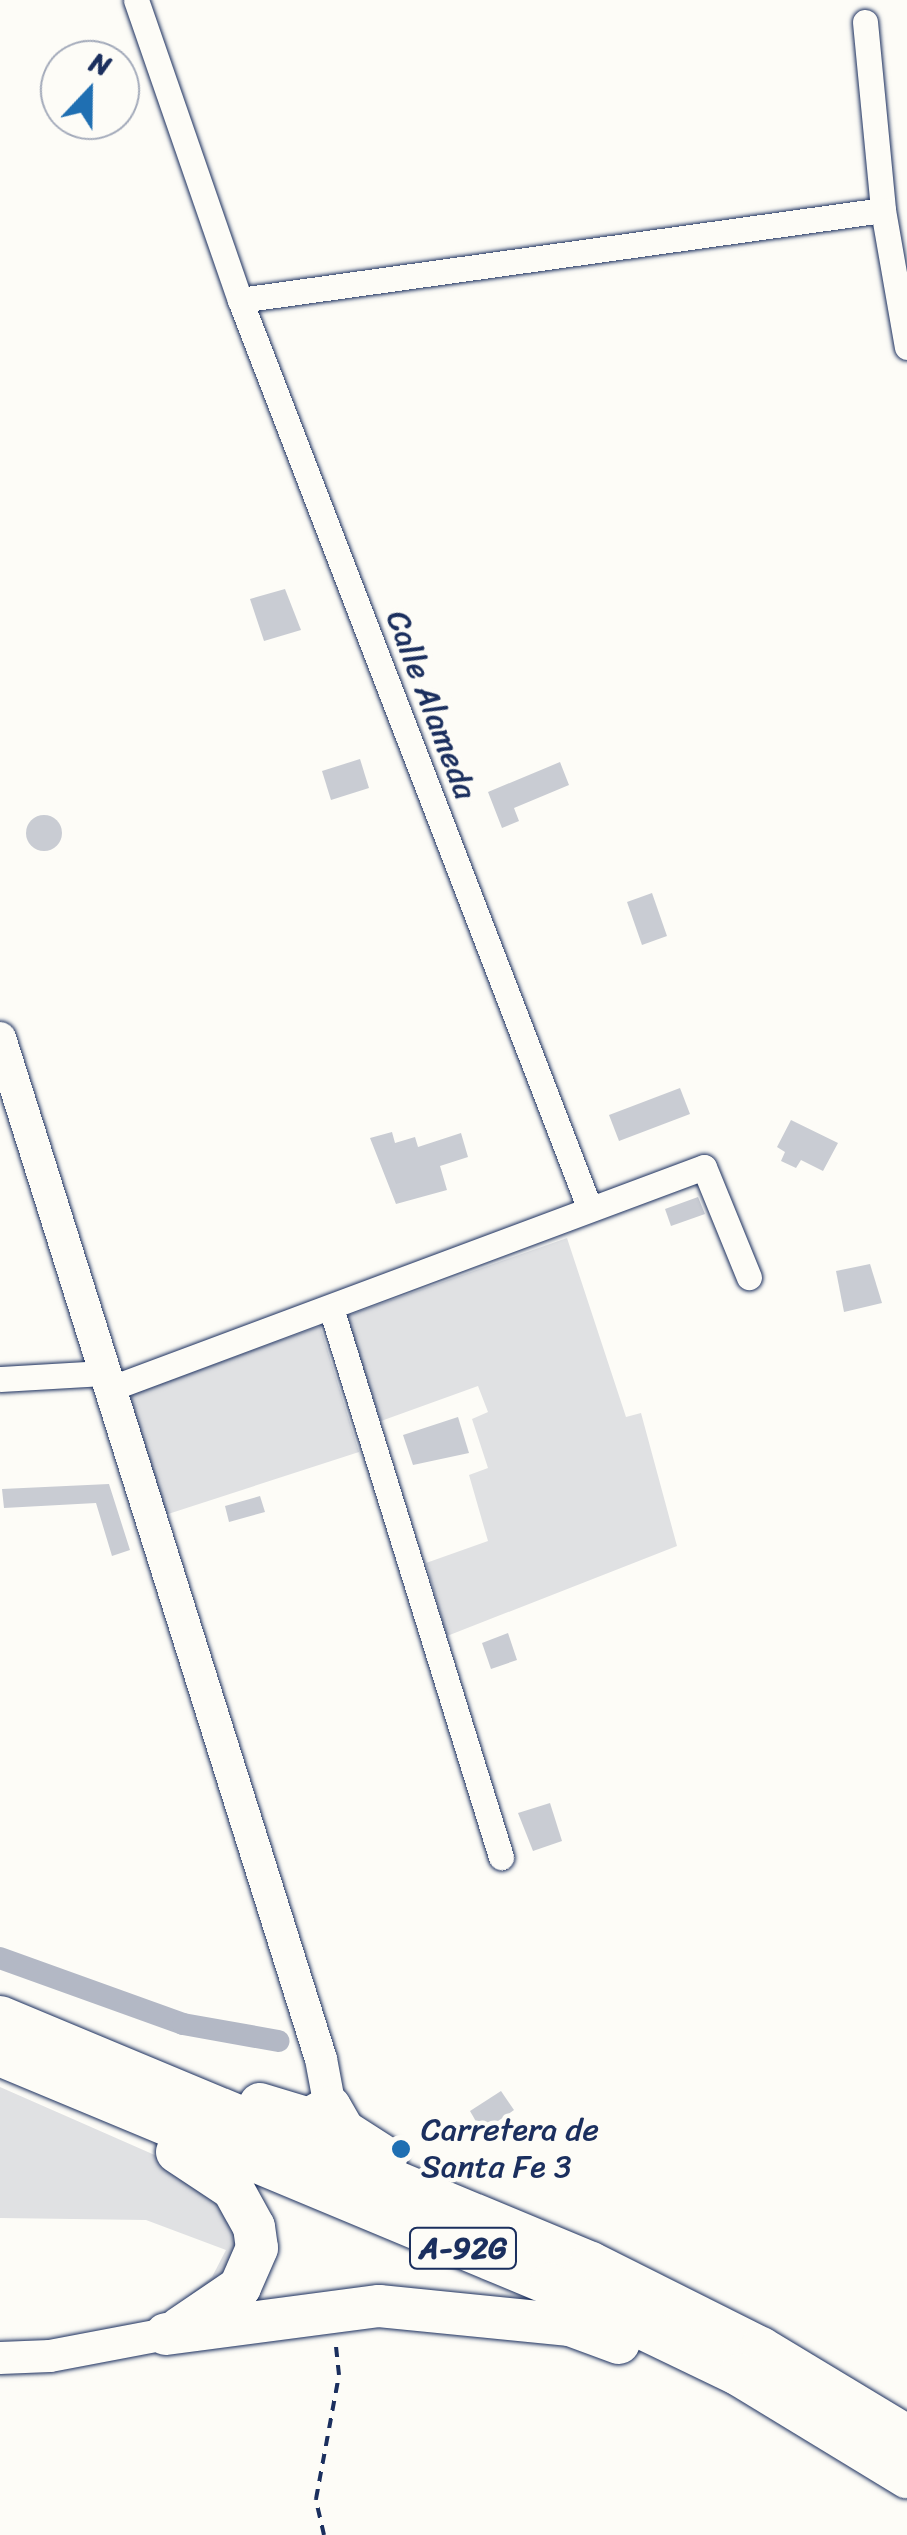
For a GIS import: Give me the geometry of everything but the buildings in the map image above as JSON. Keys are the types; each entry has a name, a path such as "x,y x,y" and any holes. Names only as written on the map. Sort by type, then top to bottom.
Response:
{"highway":[{"path":"0,1996 287,2116 309,2119 330,2107 344,2131 366,2149 464,2191 511,2230"},
{"name":"A-92G","path":"0,2017 511,2230 761,2348 907,2436"},
{"name":"A-92G","path":"0,2055 550,2284 738,2375 907,2478"},
{"path":"58,2080 126,2129 214,2172 254,2227 253,2270 240,2288 166,2334"},
{"path":"166,2334 327,2310 460,2310 570,2325 672,2362 738,2375"}],"street":[{"name":"Calle Alameda","path":"136,0 240,300 589,1207"},
{"path":"865,22 883,210 907,347"},
{"path":"240,300 883,210"},
{"path":"0,1038 321,2059 330,2107"},
{"path":"0,1379 106,1381 331,1308 589,1207 704,1167 749,1277"},
{"path":"331,1308 502,1856"},
{"path":"0,2358 50,2356 166,2334"}],"path":[{"path":"324,2535 316,2499 339,2375 327,2310"}],"shaded area":[{"path":"567,1238 626,1417 641,1413 677,1546 447,1636 426,1563 488,1541 469,1475 488,1468 472,1419 488,1412 478,1386 381,1421 346,1316"},
{"path":"320,1326 359,1452 165,1515 128,1404 133,1394"},
{"path":"0,2087 182,2167 221,2194 244,2245 196,2310 190,2294 212,2277 226,2250 146,2220 0,2218"}],"waterway":[{"path":"0,1958 183,2024 278,2041"}],"place":[{"name":"Carretera de Santa Fe 3","path":"401,2149"}]}
